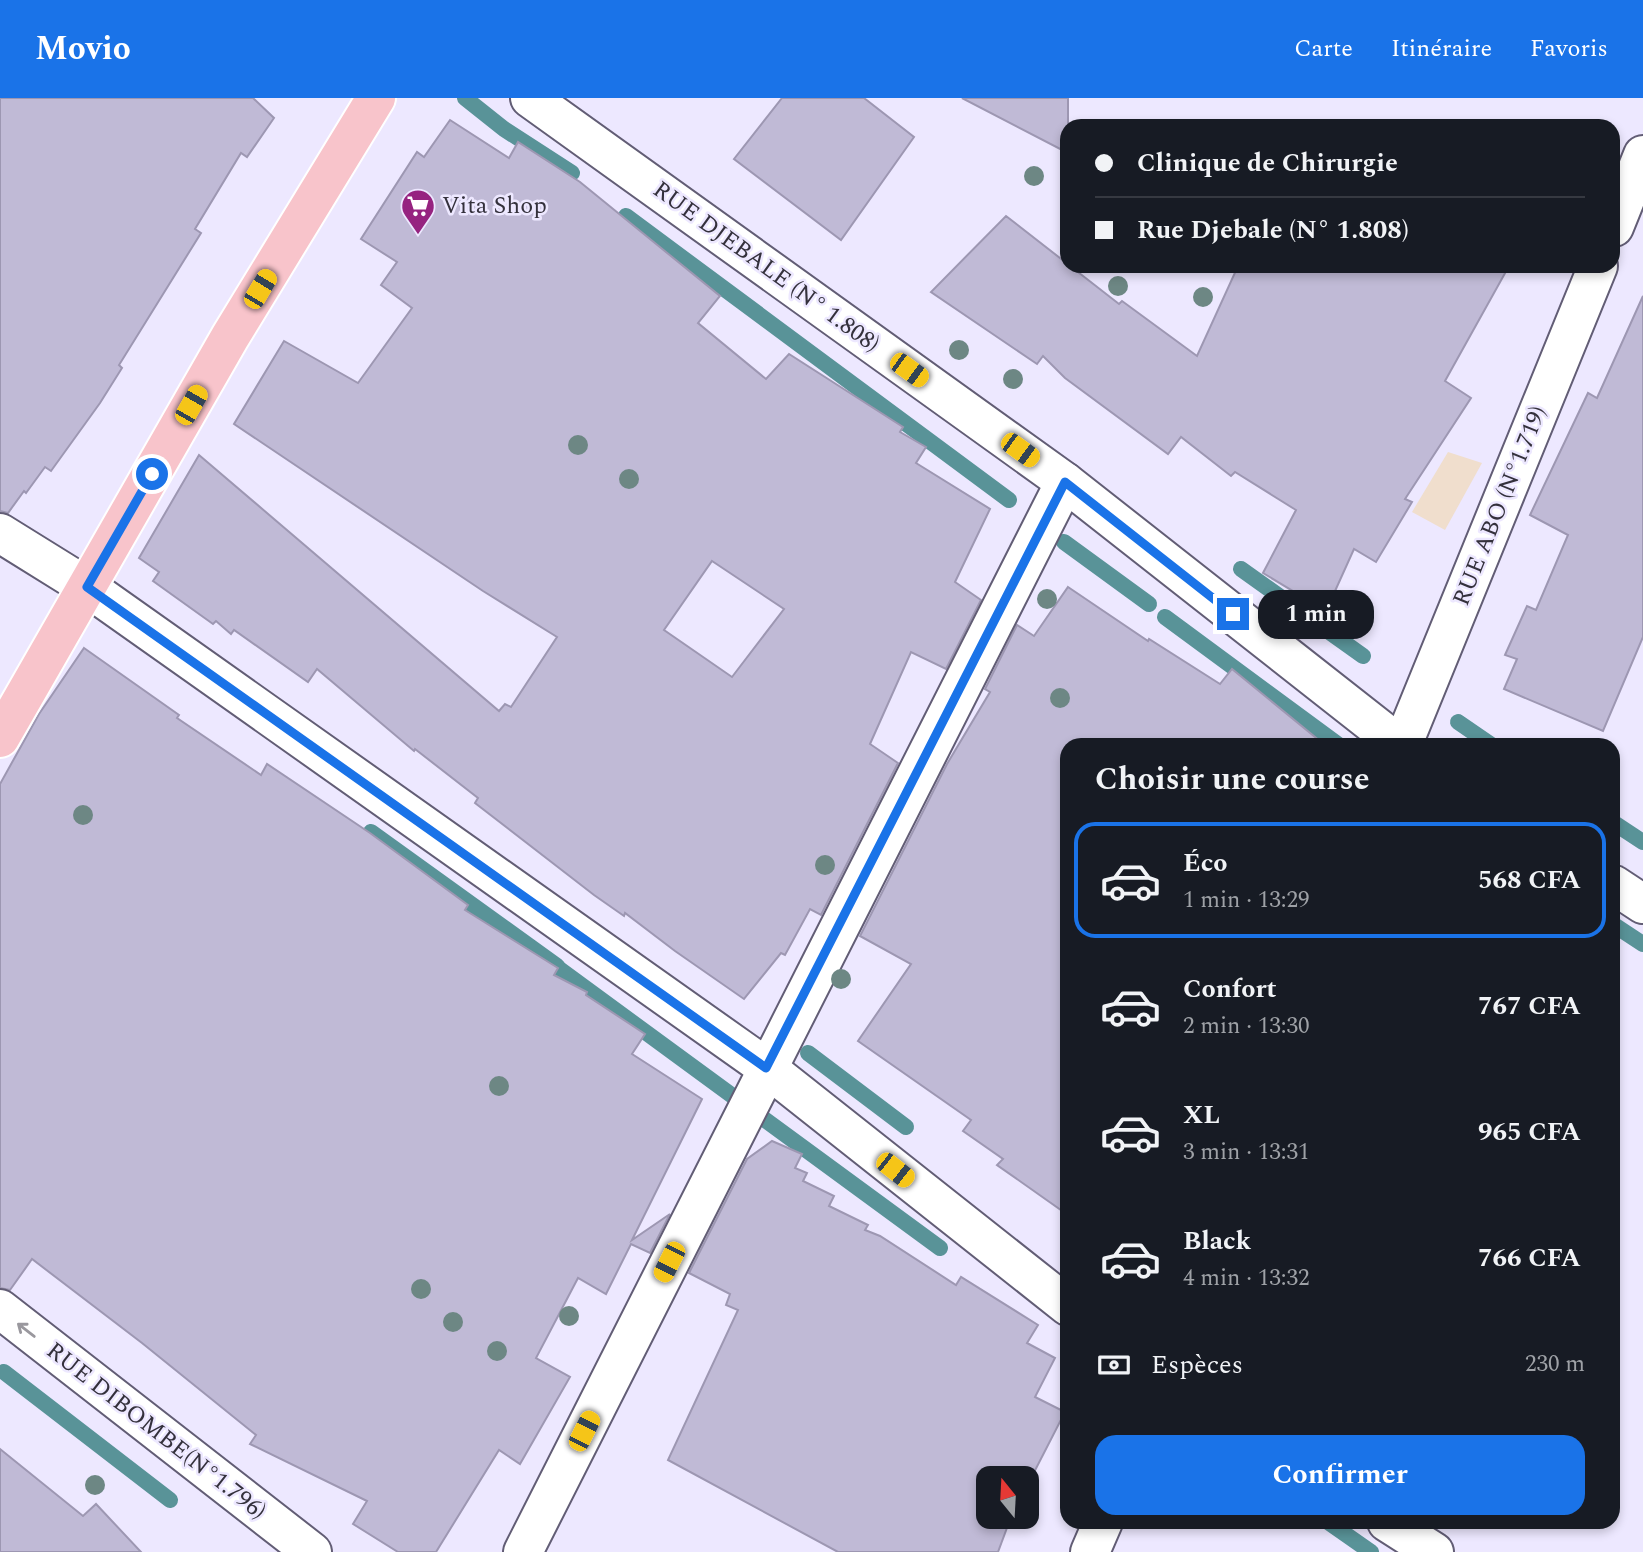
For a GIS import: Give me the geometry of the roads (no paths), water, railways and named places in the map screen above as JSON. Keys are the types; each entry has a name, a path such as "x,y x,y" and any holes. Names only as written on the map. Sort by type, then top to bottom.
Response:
{"main road":[{"path":"0,738 230,337 376,98"}],"street":[{"name":"RUE DJEBALE (N° 1.808)","path":"530,98 1065,482 1392,738"},
{"path":"1620,212 1643,155"},
{"name":"RUE ABO (N°1.719)","path":"1405,738 1595,273"},
{"path":"523,1552 1065,482"},
{"path":"0,533 87,587 766,1068 1060,1300"},
{"path":"1620,889 1643,904"},
{"name":"RUE DIBOMBE(N°1.796)","path":"0,1309 312,1552"},
{"path":"1090,1552 1099,1529"},
{"path":"1398,1529 1434,1552"}],"waterway":[{"path":"465,98 504,129 572,173"},
{"path":"626,216 1009,500"},
{"path":"1064,542 1149,604"},
{"path":"1241,569 1363,656"},
{"path":"1165,617 1329,738"},
{"path":"1458,722 1481,738"},
{"path":"1620,827 1643,842"},
{"path":"371,832 557,966"},
{"path":"1620,929 1643,944"},
{"path":"558,968 940,1248"},
{"path":"808,1053 906,1127"},
{"path":"4,1372 170,1500"},
{"path":"1338,1529 1371,1552"}],"place":[{"name":"Vita Shop","path":"418,236"}]}
